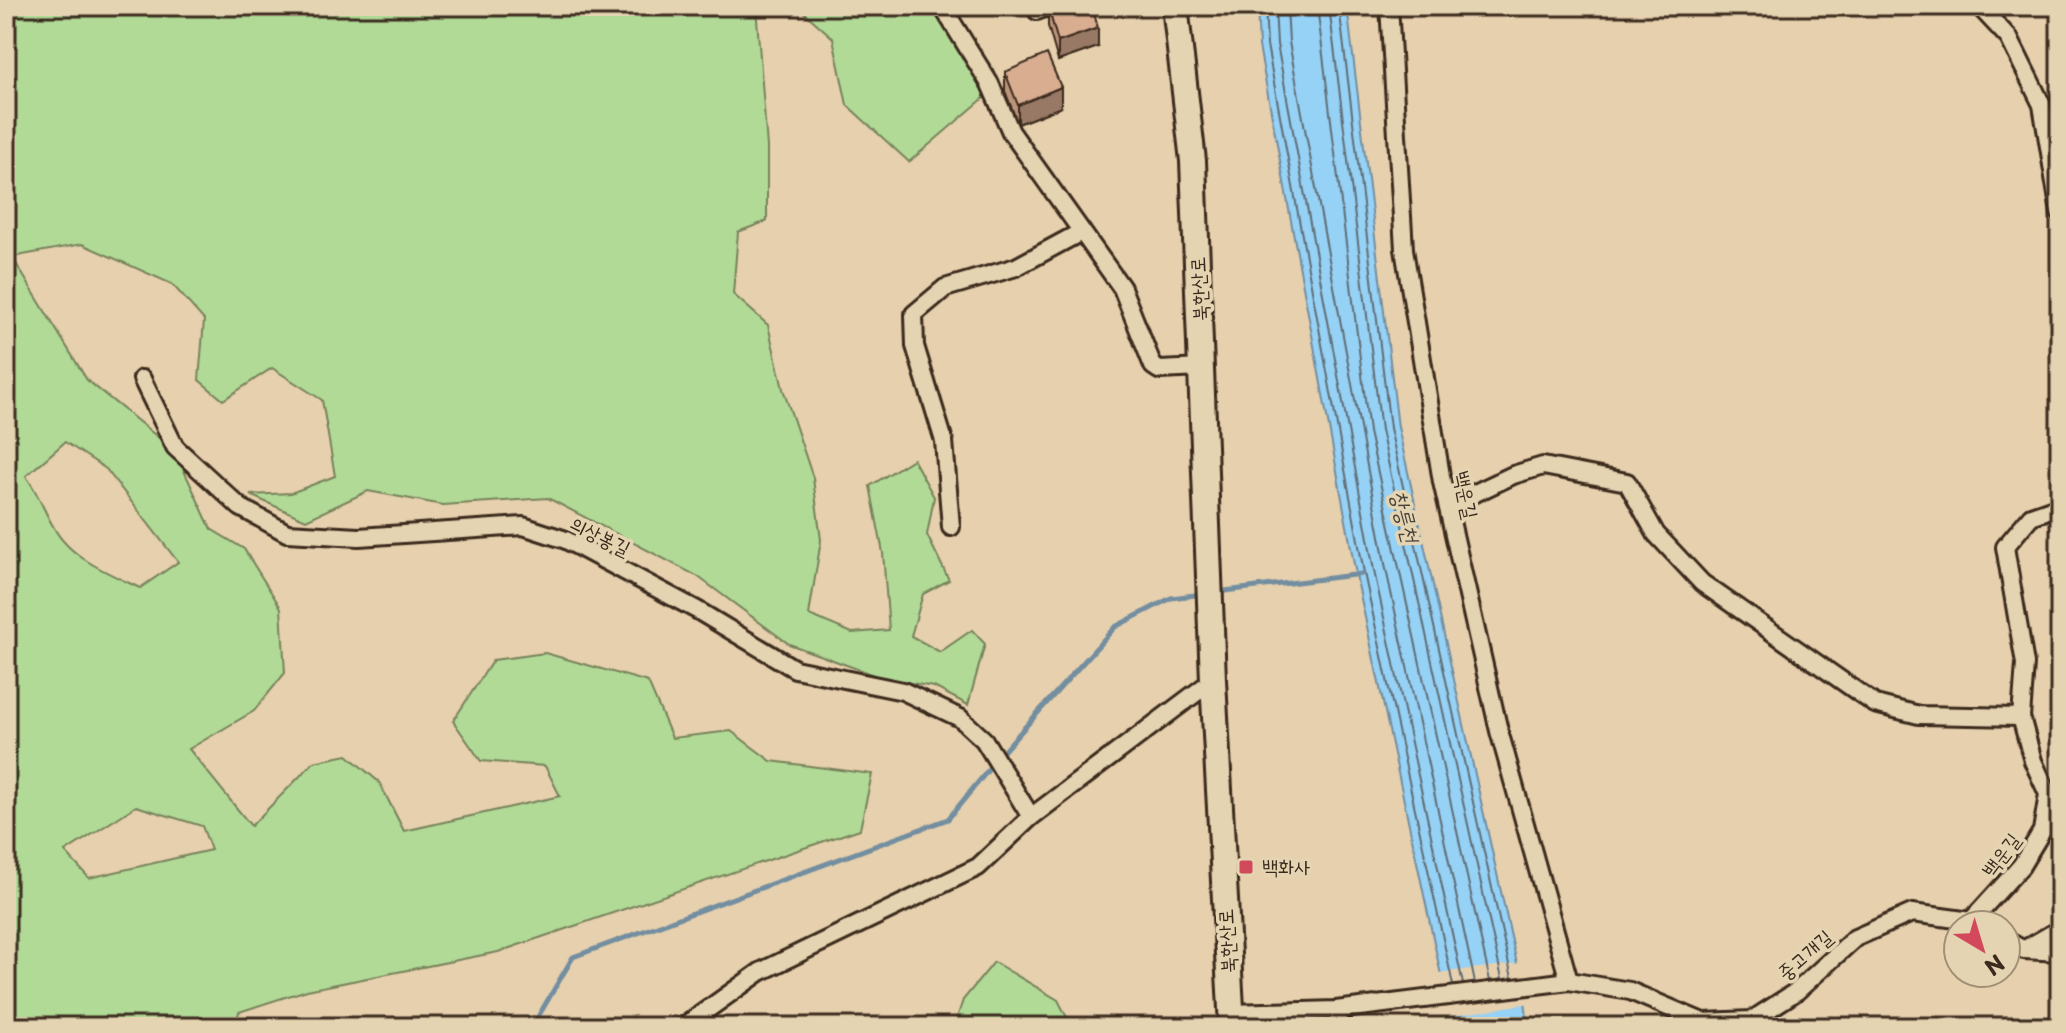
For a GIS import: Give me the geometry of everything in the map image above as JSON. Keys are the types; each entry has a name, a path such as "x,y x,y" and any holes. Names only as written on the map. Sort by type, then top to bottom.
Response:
{"main road":[{"name":"북한산로","path":"1175,6 1193,161 1213,680 1232,1020"}],"street":[{"path":"942,6 990,84 1011,132 1122,288 1153,366 1170,370 1203,368"},
{"name":"백운길","path":"1389,6 1404,249 1448,506 1499,731 1569,981"},
{"path":"1979,6 2009,38 2042,105 2060,213"},
{"path":"951,527 944,441 915,346 914,314 945,288 1016,267 1081,232"},
{"name":"의상봉길","path":"142,379 175,447 240,507 287,533 359,537 523,526 566,540 697,610 795,669 903,691 960,718 984,740 1031,817"},
{"path":"1448,506 1513,475 1543,466 1627,482 1656,534 1702,583 1875,704 1919,715 2021,717"},
{"name":"백운길","path":"1986,909 2021,866 2042,831 2048,794 2033,761 2021,717 2025,664 2005,547 2031,516 2060,506"},
{"path":"683,1027 760,972 978,867 1031,817 1213,680"},
{"name":"중고개길","path":"1336,1010 1569,981 1630,991 1702,1024 1752,1020 1797,991 1855,938 1912,913 1942,918"},
{"path":"2024,950 2060,929"},
{"path":"2024,950 2060,952"},
{"path":"1232,1020 1336,1010 1340,1027"}],"green space":[{"path":"6,6 756,6 767,147 767,221 738,232 733,294 768,325 783,389 813,478 821,540 809,615 852,633 889,630 883,553 870,486 913,459 934,497 927,535 949,580 923,594 911,636 940,652 972,630 985,644 968,705 934,687 882,678 789,644 697,576 548,498 443,505 368,491 306,520 250,495 291,493 335,476 322,400 272,368 223,400 199,380 204,320 172,284 82,244 12,257 87,380 175,451 211,529 244,549 281,608 285,673 254,711 189,749 251,826 314,762 347,755 379,782 404,831 560,796 545,766 481,761 453,721 493,660 545,653 648,682 672,738 731,731 771,761 872,774 860,829 498,952 307,990 239,1012 235,1027 6,1027","holes":["65,442 106,469 178,562 140,588 91,564 69,547 53,526 26,476","136,806 202,826 211,850 89,878 65,852"]},
{"path":"797,6 950,6 995,72 984,98 909,162 847,105 833,38"},
{"path":"994,962 1058,1000 1072,1027 954,1027 963,1000"}],"water":[{"name":"창릉천","path":"1257,6 1347,6 1398,427 1525,1000 1528,1027 1452,1027 1356,575 1259,46"}],"pier":[{"path":"1521,963 1530,1003 1447,1017 1438,973"}],"building":[{"path":"1092,6 1098,28 1058,42 1048,7"},
{"path":"1047,54 1061,87 1018,105 1005,72"}],"waterway":[{"path":"1217,592 1362,574"},
{"path":"532,1027 573,957 948,819 1007,747 1115,627 1171,598 1203,594"}],"place":[{"name":"백화사","path":"1246,867"}]}
